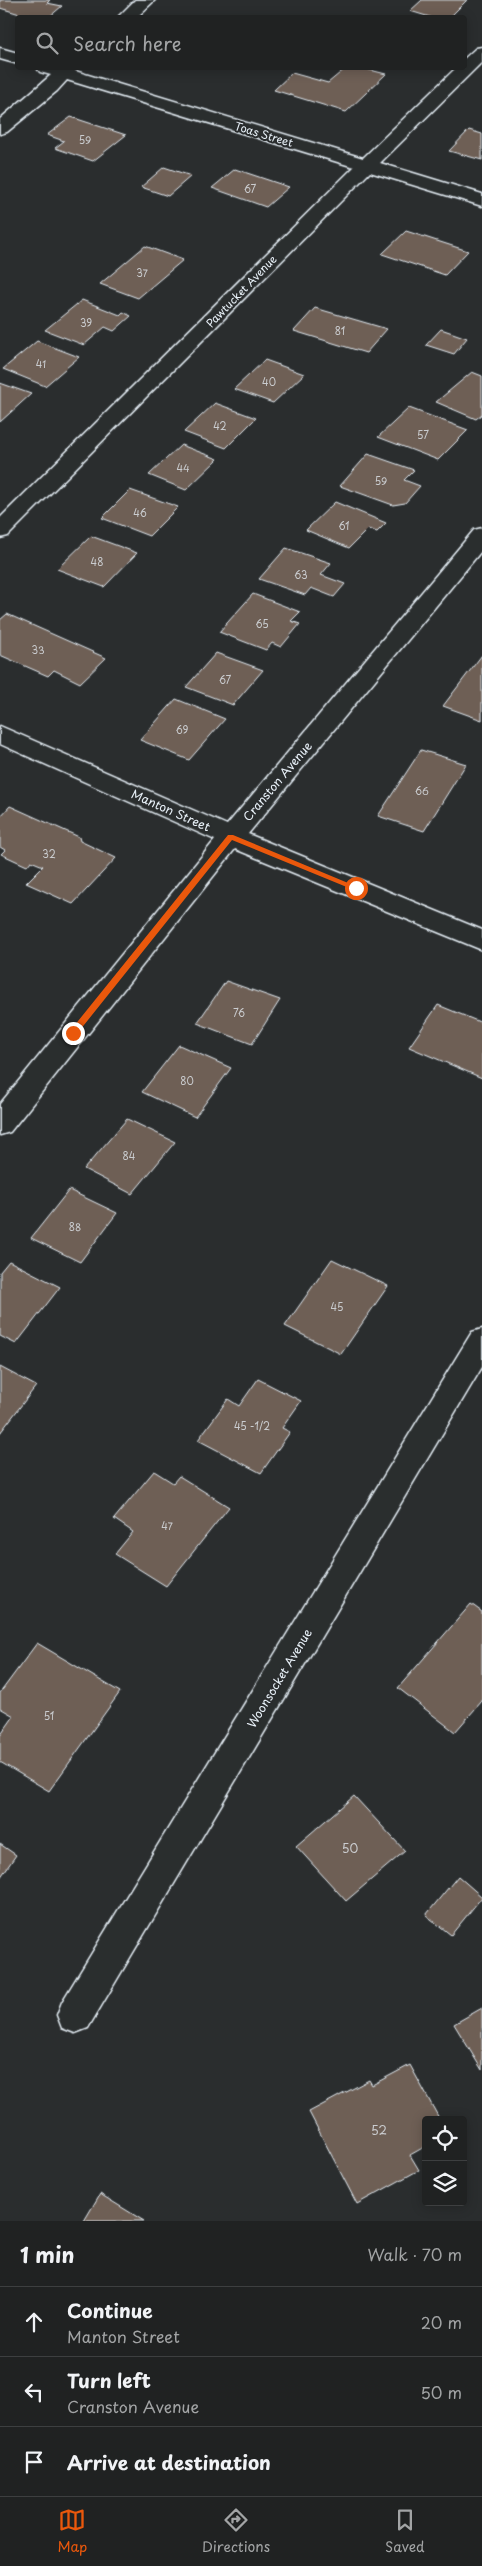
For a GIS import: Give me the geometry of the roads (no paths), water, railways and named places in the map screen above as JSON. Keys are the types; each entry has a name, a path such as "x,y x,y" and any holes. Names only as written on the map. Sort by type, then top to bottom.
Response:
{"street":[{"path":"128,15 146,0"},
{"name":"Pawtucket Avenue","path":"467,66 482,52"},
{"path":"0,53 15,58"},
{"path":"0,128 51,87 59,70"},
{"name":"Toas Street","path":"62,70 482,200"},
{"name":"Pawtucket Avenue","path":"0,532 140,394 365,164 463,70"},
{"name":"Cranston Avenue","path":"0,1124 231,837 482,535"},
{"name":"Manton Street","path":"0,734 231,837 482,940"},
{"name":"Woonsocket Avenue","path":"76,2016 482,1341"}]}
